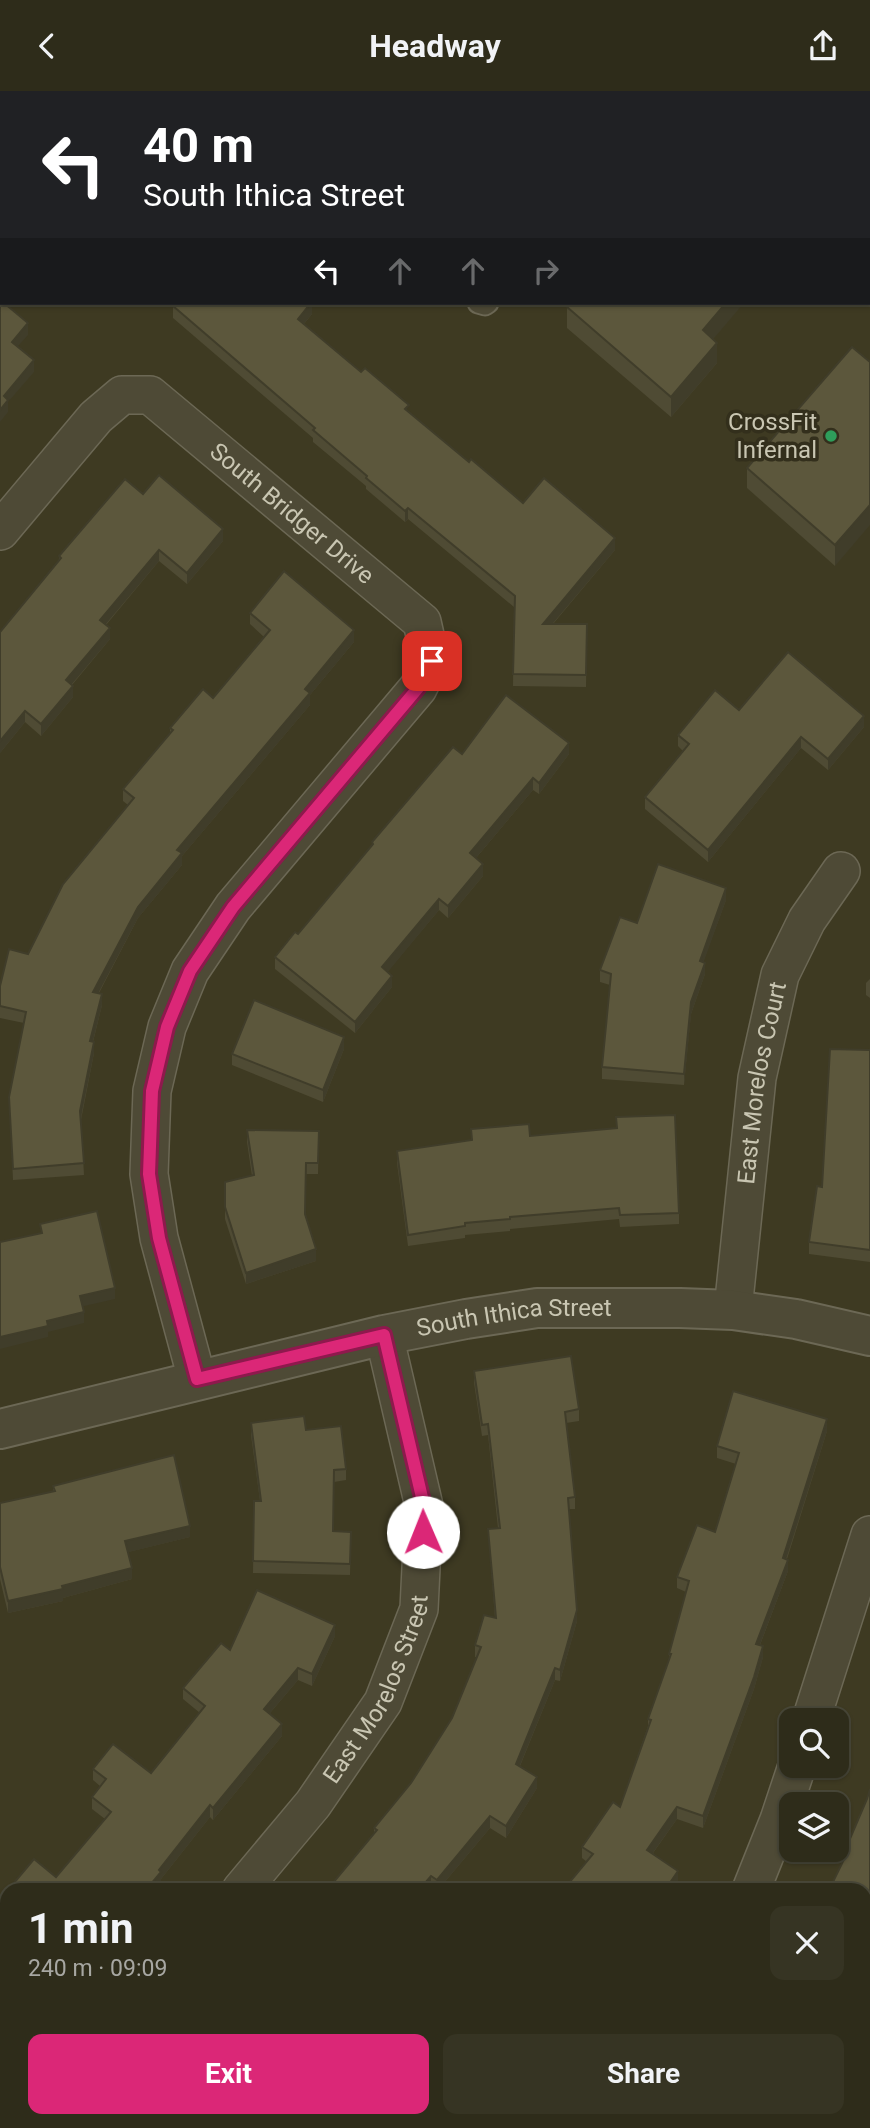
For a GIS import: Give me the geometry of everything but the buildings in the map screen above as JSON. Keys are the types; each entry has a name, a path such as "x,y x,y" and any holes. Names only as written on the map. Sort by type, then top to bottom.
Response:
{"street":[{"name":"South Bridger Drive","path":"0,531 96,417 122,395 150,395 422,622 432,661 418,688 233,907 190,971 167,1027 152,1091 149,1174 159,1238 197,1379"},
{"name":"East Morelos Court","path":"733,1310 757,1079 780,975 807,920 841,871"},
{"name":"South Ithica Street","path":"0,1429 384,1335 466,1318 537,1308 733,1310 796,1319 870,1336"},
{"name":"East Morelos Street","path":"247,1883 313,1804 383,1702 419,1609 424,1506 384,1335"},
{"path":"815,1708 870,1535"},
{"path":"754,1883 793,1778"}],"place":[{"name":"CrossFit Infernal","path":"831,436"}],"route":[{"path":"423,1532 424,1506 384,1335 197,1379 159,1238 149,1174 152,1091 167,1027 190,971 233,907 418,688 432,661"}]}
